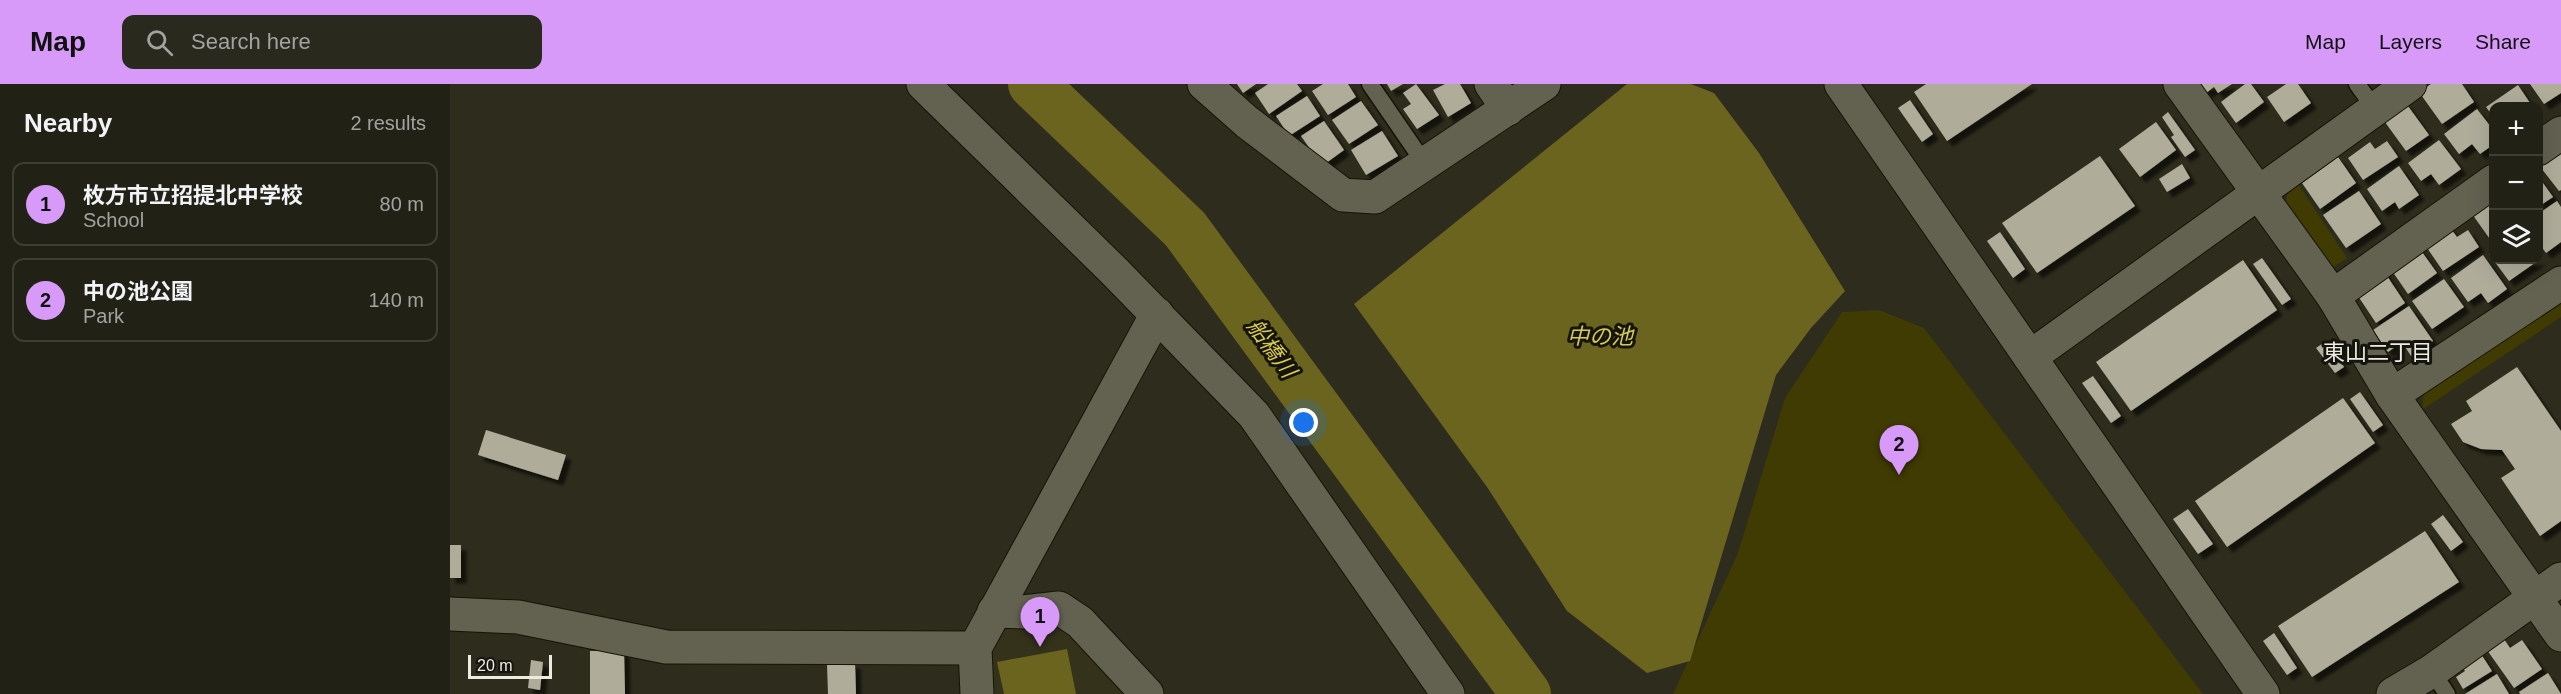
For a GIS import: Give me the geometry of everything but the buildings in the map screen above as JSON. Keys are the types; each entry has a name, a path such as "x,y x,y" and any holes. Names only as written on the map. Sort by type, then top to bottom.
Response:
{"street":[{"path":"923,84 1157,314 1254,415 1448,694"},
{"path":"1204,84 1247,122 1342,195 1375,196 1425,164 1499,97 1544,84"},
{"path":"1841,84 2263,694"},
{"path":"2180,84 2333,296 2392,395 2561,635"},
{"path":"2030,357 2258,193 2366,97 2410,84"},
{"path":"2543,146 2561,134"},
{"path":"2333,296 2489,185"},
{"path":"2392,395 2561,283"},
{"path":"977,694 975,648 1157,314"},
{"path":"2393,694 2439,682 2534,598 2561,579"},
{"path":"994,611 1023,612 1059,608 1080,622 1147,694"},
{"path":"450,614 518,617 666,647 975,648"}],"lane":[{"path":"1370,84 1425,164"}],"shaded area":[{"path":"2296,181 2347,258 2323,274 2284,217 2287,195"},
{"path":"2561,289 2561,317 2422,410 2424,391"},
{"path":"1879,310 1924,328 2203,694 1673,694 1738,553 1785,398 1842,312"},
{"path":"1058,615 1132,694 988,694 982,659 997,632 1036,618"}],"water":[{"name":"中の池","path":"1627,84 1691,84 1714,93 1759,153 1845,291 1811,328 1776,375 1690,661 1647,673 1567,611 1487,487 1354,304"},
{"path":"1067,649 1076,694 1004,694 997,662"}],"waterway":[{"name":"船橋川","path":"1033,84 1185,229 1526,694"}],"place":[{"name":"中の池公園","path":"1899,475"},
{"name":"枚方市立招提北中学校","path":"1040,647"}],"district":[{"name":"東山二丁目","path":"2378,352"}]}
